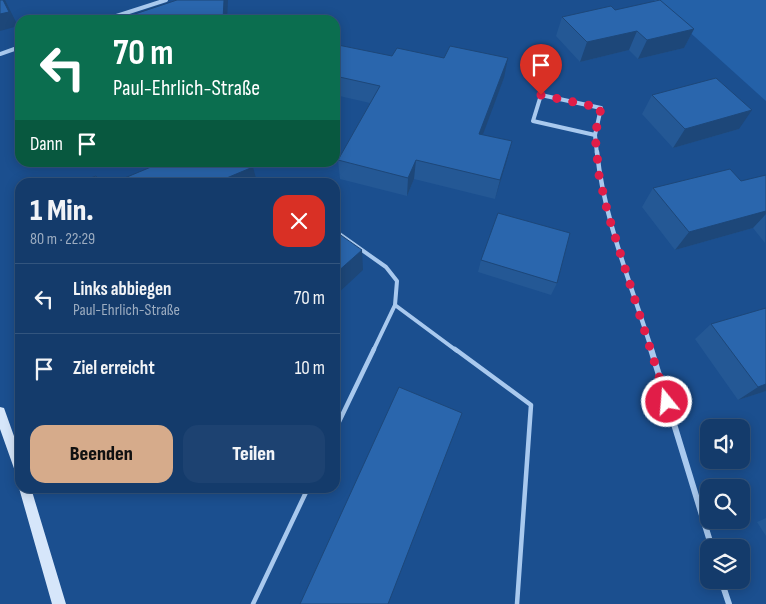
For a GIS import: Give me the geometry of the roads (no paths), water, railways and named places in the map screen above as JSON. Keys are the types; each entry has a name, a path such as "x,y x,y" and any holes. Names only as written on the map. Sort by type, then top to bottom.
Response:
{"main road":[{"path":"0,412 15,453"},
{"path":"26,493 59,604"}],"street":[{"path":"120,15 166,0"},
{"path":"0,54 15,49"},
{"path":"595,135 533,121 541,95 601,108 595,135 599,175 608,214 638,303 709,539"},
{"path":"724,589 729,604"}],"lane":[{"path":"340,233 386,267 397,281 395,305 340,420"},
{"path":"395,305 531,405 517,604"},
{"path":"253,604 306,493"}]}
